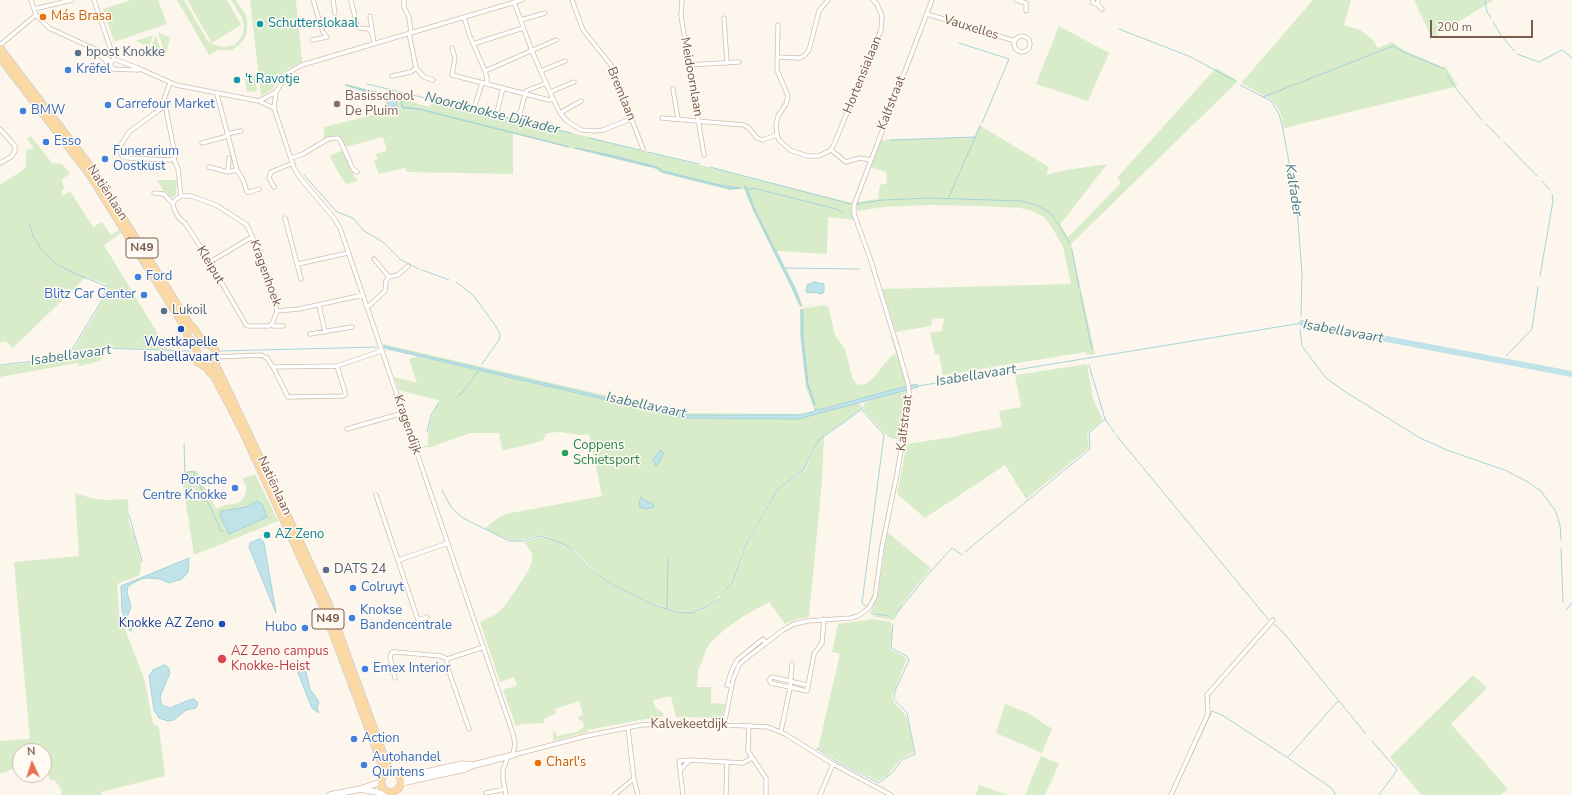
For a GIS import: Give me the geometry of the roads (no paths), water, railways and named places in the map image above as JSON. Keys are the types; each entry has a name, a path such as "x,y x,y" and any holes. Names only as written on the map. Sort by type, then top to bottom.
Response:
{"main road":[{"name":"Natiënlaan","path":"0,48 94,171 188,327"},
{"name":"Natiënlaan","path":"0,58 88,174 188,327 191,328 200,349 200,361 204,364 210,364"},
{"name":"Natiënlaan","path":"188,327 193,327 205,344 215,350 217,357 216,365 221,383"},
{"name":"Natiënlaan","path":"200,349 207,348 212,351 214,358 210,364"},
{"name":"Natiënlaan","path":"200,349 197,362 207,368 216,384 221,383"},
{"name":"Natiënlaan","path":"210,364 221,380 221,383 260,454 327,600 388,772"},
{"path":"388,772 395,772 400,780 395,793 384,790 381,782 382,776 388,772"}],"street":[{"path":"31,0 36,15 42,22 55,32 100,52 106,58 170,83 217,94 259,101 274,108"},
{"path":"34,9 72,0"},
{"path":"94,0 113,60 110,66"},
{"path":"312,0 323,32 327,37 312,40"},
{"path":"333,0 335,13"},
{"path":"352,0 357,26 360,28 369,29 372,34"},
{"path":"404,0 404,7 409,17 416,68 424,77 433,80"},
{"path":"259,101 276,92 286,76 291,71 302,65 522,0"},
{"name":"Bremlaan","path":"572,0 582,30 611,65 643,149"},
{"name":"Meidoornlaan","path":"682,0 681,16 704,155"},
{"path":"777,57 799,58 804,56 808,50 819,11 828,0"},
{"name":"Hortensialaan","path":"831,150 881,30 882,16 877,4 873,0"},
{"name":"Kalfstraat","path":"724,725 731,686 727,685 737,660 763,639 766,643 794,624 858,616 866,611 873,600 906,425 909,406 909,390 880,289 854,211 855,201 870,160 932,0"},
{"path":"1016,0 1026,3 1026,11"},
{"path":"1093,0 1093,3 1097,2 1102,9"},
{"path":"514,2 532,51 553,99 560,113 571,125 588,131 602,130 631,119"},
{"path":"521,20 545,13"},
{"name":"Vauxelles","path":"926,14 1015,41"},
{"path":"0,45 36,15"},
{"path":"370,16 374,44"},
{"path":"464,17 473,44 485,71 487,84"},
{"path":"724,18 727,63"},
{"path":"778,25 777,70 788,92 788,100 777,120 776,125 777,135 782,144 790,150 807,156 819,156 831,150 846,162 860,158 870,160"},
{"path":"473,44 523,28"},
{"name":"Vauxelles","path":"1025,36 1030,41 1030,47 1025,51 1020,51 1015,47 1015,41 1019,37 1025,36"},
{"path":"485,71 556,40"},
{"path":"452,48 456,58 452,75 549,100 553,99"},
{"path":"94,49 113,69 140,70"},
{"path":"541,71 565,61"},
{"path":"117,68 119,64 118,62"},
{"path":"689,65 739,62"},
{"path":"392,76 411,72 416,68"},
{"path":"550,92 574,82"},
{"path":"170,83 164,96 175,155 174,159 178,169 180,196 173,204"},
{"path":"475,106 482,83"},
{"path":"519,117 526,91 546,83"},
{"path":"497,112 503,88"},
{"path":"673,88 678,119"},
{"name":"Kragendijk","path":"276,92 274,108 293,164 301,179 334,218 348,253 514,734 514,743 504,770 504,789 506,795"},
{"path":"217,94 237,170 243,180 247,192 259,189"},
{"path":"560,113 581,101"},
{"path":"166,107 159,110 129,132 120,146 120,153 123,157 128,158 174,159"},
{"path":"662,118 744,125 749,128 756,138 762,140 777,135"},
{"path":"0,129 15,149 13,155 0,163"},
{"path":"202,143 241,131"},
{"path":"291,158 303,154 328,140 338,138 353,169 357,172"},
{"path":"228,172 229,158"},
{"path":"274,187 269,178 271,172 293,164"},
{"path":"209,167 228,172 237,170"},
{"name":"Kleiput","path":"154,193 164,194 173,204 179,218 185,223 210,262 246,325 266,326 272,324 274,326 283,326"},
{"name":"Kragenhoek","path":"180,196 192,196 221,208 246,224 260,254 277,311 319,305 363,295"},
{"path":"285,218 301,279"},
{"path":"210,262 252,237"},
{"path":"298,264 348,253"},
{"path":"374,259 389,277"},
{"path":"366,306 370,305 385,291 386,281 389,277 398,275 408,266"},
{"path":"319,305 325,332"},
{"path":"272,324 277,311"},
{"path":"310,334 352,327"},
{"path":"273,367 337,366 382,351"},
{"path":"217,357 261,355 267,358 288,397 345,395 337,366"},
{"path":"347,429 403,413"},
{"path":"376,495 418,620 427,617"},
{"path":"399,560 448,543"},
{"path":"807,685 772,677 769,680 771,683 807,691 814,654 822,643 824,620"},
{"path":"1171,795 1207,716 1207,695 1273,620"},
{"path":"394,678 390,657 392,652 441,656 447,659 484,648"},
{"path":"447,659 447,666 469,729"},
{"path":"781,731 790,688 792,664"},
{"name":"Kalvekeetdijk","path":"400,780 462,764 474,765 628,728 669,723 749,725 768,727 781,731 833,764 891,795"},
{"path":"749,725 748,751 766,778 766,795"},
{"path":"628,728 634,780 638,795"},
{"path":"683,795 679,761 690,760 743,763 752,758"},
{"path":"680,770 690,760"},
{"path":"726,795 727,762"},
{"path":"820,795 833,764"},
{"path":"614,795 634,780"},
{"path":"330,795 360,789 381,782"},
{"path":"360,789 377,792 384,795"},
{"path":"486,793 504,789"}],"water":[{"path":"346,85 396,97 401,100 403,107 419,109 403,108 400,100"},
{"path":"390,99 396,101 397,106 388,107 388,101"},
{"path":"575,148 610,155 657,167 663,171 720,185 740,188 729,189 662,172 657,168"},
{"path":"744,186 747,188 755,210 796,291 801,306 754,210"},
{"path":"814,282 824,284 824,292 821,294 806,292 807,285"},
{"path":"801,310 803,312 803,336 808,384 815,405 807,384 801,336"},
{"path":"384,346 668,412 687,415 801,415 815,411 816,408 818,410 903,387 917,384 918,387 798,419 684,418 384,348"},
{"path":"660,450 664,453 656,466 653,460"},
{"path":"641,497 653,504 654,507 647,509 640,507 639,501"},
{"path":"257,501 262,504 267,517 229,534 220,516 221,511 246,507"},
{"path":"259,539 264,543 276,613 249,547 250,543"},
{"path":"189,558 188,572 182,579 169,583 160,579 147,578 141,579 128,586 127,592 131,607 127,617 132,630 130,631 122,611 121,586"},
{"path":"164,665 168,667 170,673 160,698 162,705 170,708 194,699 198,703 196,708 186,710 174,720 168,721 159,718 154,710 149,676 153,670"},
{"path":"300,670 306,672 310,689 319,702 317,708 319,713 312,708 298,673"}],"waterway":[{"path":"1485,0 1487,12 1491,18"},
{"path":"1493,22 1514,51"},
{"name":"Kalfader","path":"1119,29 1191,57 1235,81"},
{"path":"959,43 1009,59 982,123"},
{"path":"1263,97 1393,46 1444,69"},
{"path":"1517,54 1539,62 1562,50 1572,58"},
{"path":"1447,74 1453,85 1482,120"},
{"name":"Noordknokse Dijkader","path":"367,84 571,133"},
{"name":"Kalfader","path":"1240,85 1271,101 1279,114 1283,129 1297,208 1302,273 1301,316"},
{"path":"1486,124 1500,138"},
{"path":"949,197 980,126"},
{"path":"890,140 975,137"},
{"name":"Noordknokse Dijkader","path":"589,138 640,150"},
{"path":"1504,142 1537,176"},
{"name":"Noordknokse Dijkader","path":"648,152 699,164"},
{"name":"Noordknokse Dijkader","path":"710,167 851,204"},
{"path":"304,175 337,212 353,218 364,231 383,242 401,260 419,269"},
{"path":"1542,181 1550,190"},
{"path":"748,190 752,188 757,189 836,209 843,213"},
{"path":"1540,276 1553,201 1552,194"},
{"name":"Noordknokse Dijkader","path":"857,204 883,200 929,198 1021,201 1036,205 1049,212 1060,226 1070,244"},
{"path":"29,223 33,236 43,252"},
{"name":"Noordknokse Dijkader","path":"1072,250 1079,288"},
{"path":"45,254 58,265 106,286 102,300 70,353"},
{"path":"786,268 859,269"},
{"path":"422,270 449,280"},
{"path":"456,282 473,295 500,334 499,340 482,364"},
{"path":"1506,356 1532,329 1538,287"},
{"name":"Noordknokse Dijkader","path":"1080,292 1092,349"},
{"name":"Isabellavaart","path":"918,386 1302,323"},
{"name":"Isabellavaart","path":"1302,323 1572,374"},
{"path":"1300,329 1302,346 1325,377 1341,389 1420,438 1447,450 1507,471 1541,491 1556,512 1560,525 1561,540"},
{"name":"Isabellavaart","path":"221,351 377,347"},
{"name":"Isabellavaart","path":"0,365 45,360 71,353 103,348 191,351"},
{"path":"1089,365 1105,419 1114,432"},
{"path":"457,397 463,392 479,370"},
{"path":"427,432 431,415 439,402"},
{"path":"721,595 733,582 745,546 778,489 804,470 813,449 819,440 862,409 862,407"},
{"path":"862,410 884,435 862,603 866,606"},
{"path":"965,552 1090,449 1089,433 1105,419"},
{"path":"1116,435 1268,619"},
{"path":"184,444 185,473 193,471 221,531 223,531"},
{"path":"442,490 451,507 463,518 509,541 523,541 539,536 551,539 569,547 590,569 609,583 654,605 677,612 692,613 707,607 718,599"},
{"path":"129,515 142,561"},
{"path":"896,614 929,573 952,548 962,555"},
{"path":"1561,549 1563,602"},
{"path":"667,609 668,559"},
{"path":"1566,610 1572,603"},
{"path":"876,614 889,616"},
{"path":"816,748 836,761 879,783 892,773 902,760 915,754 907,713 894,699 895,691 909,660 907,656 891,648 893,624"},
{"path":"1274,624 1283,632 1365,733"},
{"path":"1288,757 1338,701"},
{"path":"1173,795 1212,711 1222,715 1288,758 1330,787 1335,793 1334,795"},
{"path":"1372,741 1397,770 1379,795"}],"place":[{"name":"Más Brasa","path":"43,17"},
{"name":"Schutterslokaal","path":"260,24"},
{"name":"bpost Knokke","path":"78,53"},
{"name":"Krëfel","path":"68,70"},
{"name":"'t Ravotje","path":"237,80"},
{"name":"Basisschool De Pluim","path":"337,104"},
{"name":"Carrefour Market","path":"108,105"},
{"name":"BMW","path":"23,111"},
{"name":"Esso","path":"46,142"},
{"name":"Funerarium Oostkust","path":"105,159"},
{"name":"Ford","path":"138,277"},
{"name":"Blitz Car Center","path":"144,295"},
{"name":"Lukoil","path":"164,311"},
{"name":"Westkapelle Isabellavaart","path":"181,329"},
{"name":"Coppens Schietsport","path":"565,453"},
{"name":"Porsche Centre Knokke","path":"235,488"},
{"name":"AZ Zeno","path":"267,535"},
{"name":"DATS 24","path":"326,570"},
{"name":"Colruyt","path":"353,588"},
{"name":"Knokse Bandencentrale","path":"352,618"},
{"name":"Knokke AZ Zeno","path":"222,624"},
{"name":"Hubo","path":"305,628"},
{"name":"AZ Zeno campus Knokke-Heist","path":"222,659"},
{"name":"Emex Interior","path":"365,669"},
{"name":"Action","path":"354,739"},
{"name":"Charl's","path":"538,763"},
{"name":"Autohandel Quintens","path":"364,765"}]}
